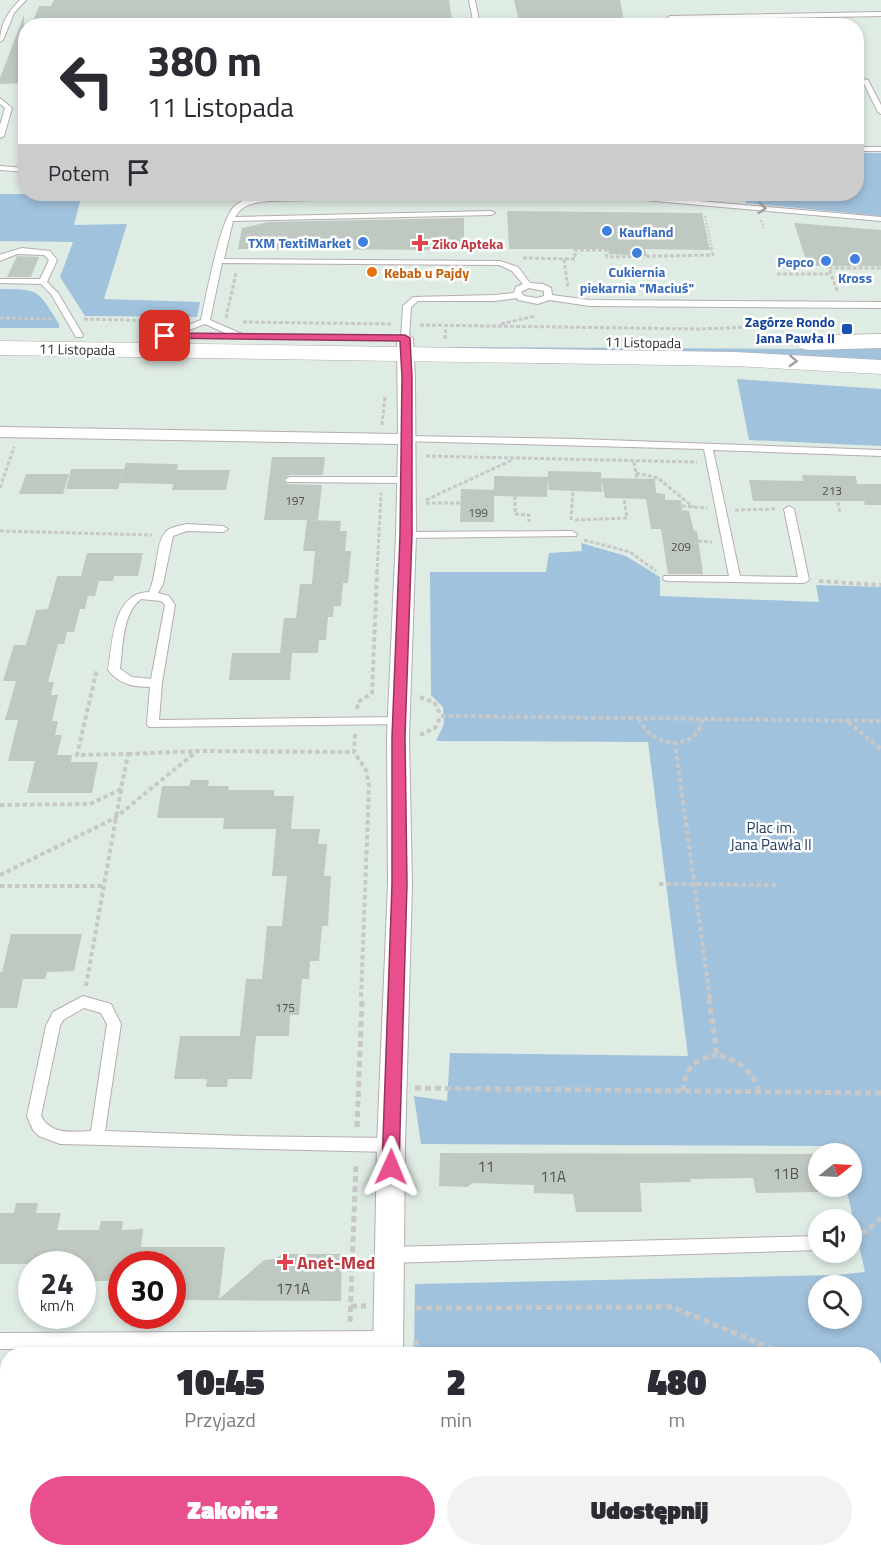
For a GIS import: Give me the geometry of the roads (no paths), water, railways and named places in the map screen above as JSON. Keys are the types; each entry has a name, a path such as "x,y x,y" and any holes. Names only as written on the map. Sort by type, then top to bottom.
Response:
{"main road":[{"name":"11 Listopada","path":"0,333 77,342 405,347 735,359 881,367"},
{"name":"11 Listopada","path":"0,348 165,336 239,336 405,347 881,341"}],"street":[{"path":"388,1347 391,1145 400,884 399,729 406,535 405,347"},
{"path":"3,437 381,439 405,447"}],"lane":[{"path":"0,40 11,12 23,0"},
{"path":"472,0 475,18"},
{"path":"0,13 11,12"},
{"path":"670,18 881,14"},
{"path":"864,80 881,112"},
{"path":"0,100 9,108 0,136"},
{"path":"864,149 881,149"},
{"path":"0,168 18,169"},
{"path":"205,321 234,208 258,201"},
{"path":"679,201 881,219"},
{"path":"230,219 491,213"},
{"path":"0,259 15,251 47,253 53,260 43,282"},
{"path":"219,261 500,263 515,270 528,285"},
{"path":"0,281 43,282 54,293 77,342"},
{"path":"518,295 519,289 528,285 545,288 549,294 548,297"},
{"path":"405,347 407,306 416,299 494,298 518,295 532,301 548,297 573,301 881,305"},
{"path":"165,336 205,321 239,336"},
{"path":"405,447 708,447 881,453"},
{"path":"708,447 735,578"},
{"path":"290,480 405,480"},
{"path":"668,578 804,580 789,509"},
{"path":"152,595 158,584 168,535 173,530 223,529"},
{"path":"406,535 572,534"},
{"path":"156,683 136,683 121,679 114,670 125,608 136,597 152,595 165,598 170,604 156,683 153,724 356,722 399,729"},
{"path":"97,1137 114,1024 105,1008 83,1002 58,1016 52,1026 34,1116 38,1128 49,1136 391,1145"},
{"path":"389,1255 808,1243"},
{"path":"0,1341 349,1340 388,1347"}],"place":[{"name":"Kaufland","path":"607,231"},
{"name":"TXM TextiMarket","path":"363,242"},
{"name":"Ziko Apteka","path":"420,243"},
{"name":"Cukiernia piekarnia \"Maciuś\"","path":"637,253"},
{"name":"Kross","path":"855,259"},
{"name":"Pepco","path":"826,261"},
{"name":"Kebab u Pajdy","path":"372,272"},
{"name":"Zagórze Rondo Jana Pawła II","path":"847,329"},
{"name":"Anet-Med","path":"285,1262"}],"park label":[{"name":"Plac im. Jana Pawła II","path":"771,836"}]}
